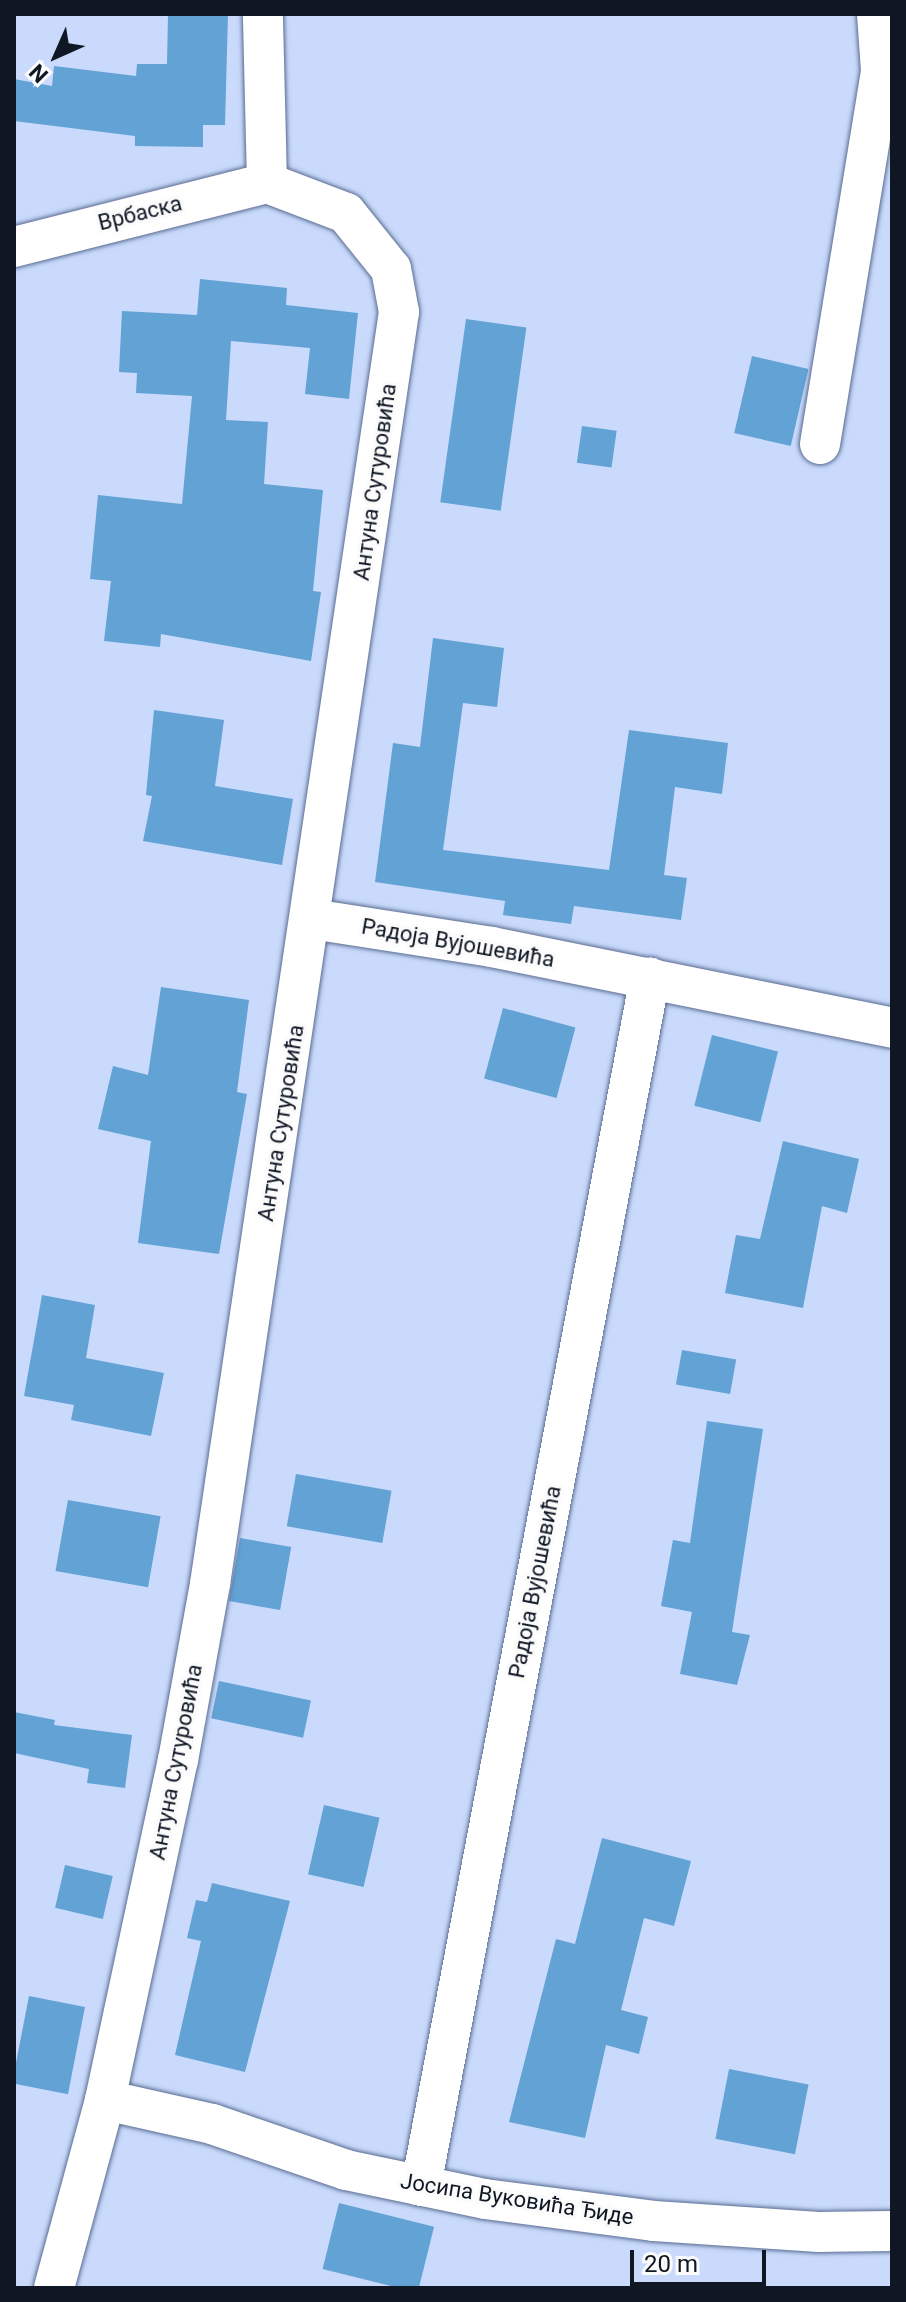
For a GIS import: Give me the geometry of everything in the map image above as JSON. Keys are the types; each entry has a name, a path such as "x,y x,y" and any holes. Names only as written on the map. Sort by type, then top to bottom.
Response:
{"street":[{"path":"263,14 267,183"},
{"path":"820,444 879,87 877,14"},
{"name":"Врбаска","path":"14,247 267,183"},
{"name":"Антуна Сутуровића","path":"54,2288 105,2100 178,1760 210,1584 312,919 399,312 391,269 346,213 267,183"},
{"name":"Радоја Вујошевића","path":"312,919 650,978 892,1028"},
{"name":"Радоја Вујошевића","path":"421,2186 650,978"},
{"name":"Јосипа Вуковића Ђиде","path":"105,2100 212,2124 346,2170 421,2186 654,2221 819,2232 892,2231"}],"building":[{"path":"168,14 228,14 225,125 203,125 203,147 135,146 135,136 14,121 14,79 52,86 54,66 136,76 137,64 167,64"},
{"path":"200,279 287,288 286,305 358,313 349,399 305,394 310,348 231,341 226,420 268,422 264,484 323,490 313,591 321,592 311,661 161,634 160,647 104,641 111,581 90,579 98,495 182,504 192,396 136,393 137,373 119,372 122,311 197,315"},
{"path":"466,319 526,327 501,511 440,502"},
{"path":"752,356 809,369 791,446 734,433"},
{"path":"582,426 617,431 612,468 577,463"},
{"path":"433,638 504,648 497,707 463,703 443,850 609,870 629,730 728,743 722,794 675,787 664,875 687,878 681,920 574,906 571,924 503,915 505,901 375,882 393,743 420,747"},
{"path":"154,710 224,720 215,786 293,799 282,865 143,841 152,796 146,795"},
{"path":"161,987 249,1000 237,1092 247,1094 219,1254 138,1243 151,1141 98,1129 113,1066 148,1075"},
{"path":"503,1008 575,1027 557,1098 484,1079"},
{"path":"712,1035 778,1051 760,1122 694,1106"},
{"path":"783,1141 859,1159 847,1213 822,1206 803,1308 725,1293 736,1235 760,1239"},
{"path":"42,1295 95,1305 86,1358 164,1373 151,1436 71,1420 74,1405 24,1396"},
{"path":"682,1350 736,1360 730,1394 676,1384"},
{"path":"707,1421 763,1429 732,1632 750,1635 737,1685 680,1674 692,1612 661,1606 673,1540 690,1543"},
{"path":"296,1474 392,1491 382,1543 287,1526"},
{"path":"68,1500 161,1516 148,1587 55,1571"},
{"path":"240,1538 291,1547 280,1610 229,1601"},
{"path":"219,1681 311,1701 303,1738 211,1718"},
{"path":"14,1712 55,1720 54,1725 132,1735 125,1788 87,1783 89,1769 14,1753"},
{"path":"324,1805 380,1818 364,1887 308,1874"},
{"path":"602,1838 691,1861 674,1926 644,1918 621,2010 648,2017 639,2054 606,2045 585,2138 509,2122 556,1939 575,1944"},
{"path":"65,1865 113,1876 103,1919 55,1908"},
{"path":"212,1883 290,1901 245,2072 175,2055 201,1941 187,1938 196,1900 207,1902"},
{"path":"29,1996 85,2007 68,2094 14,2084"},
{"path":"729,2069 809,2084 795,2154 715,2139"},
{"path":"339,2203 434,2227 419,2288 399,2288 323,2269"}]}
